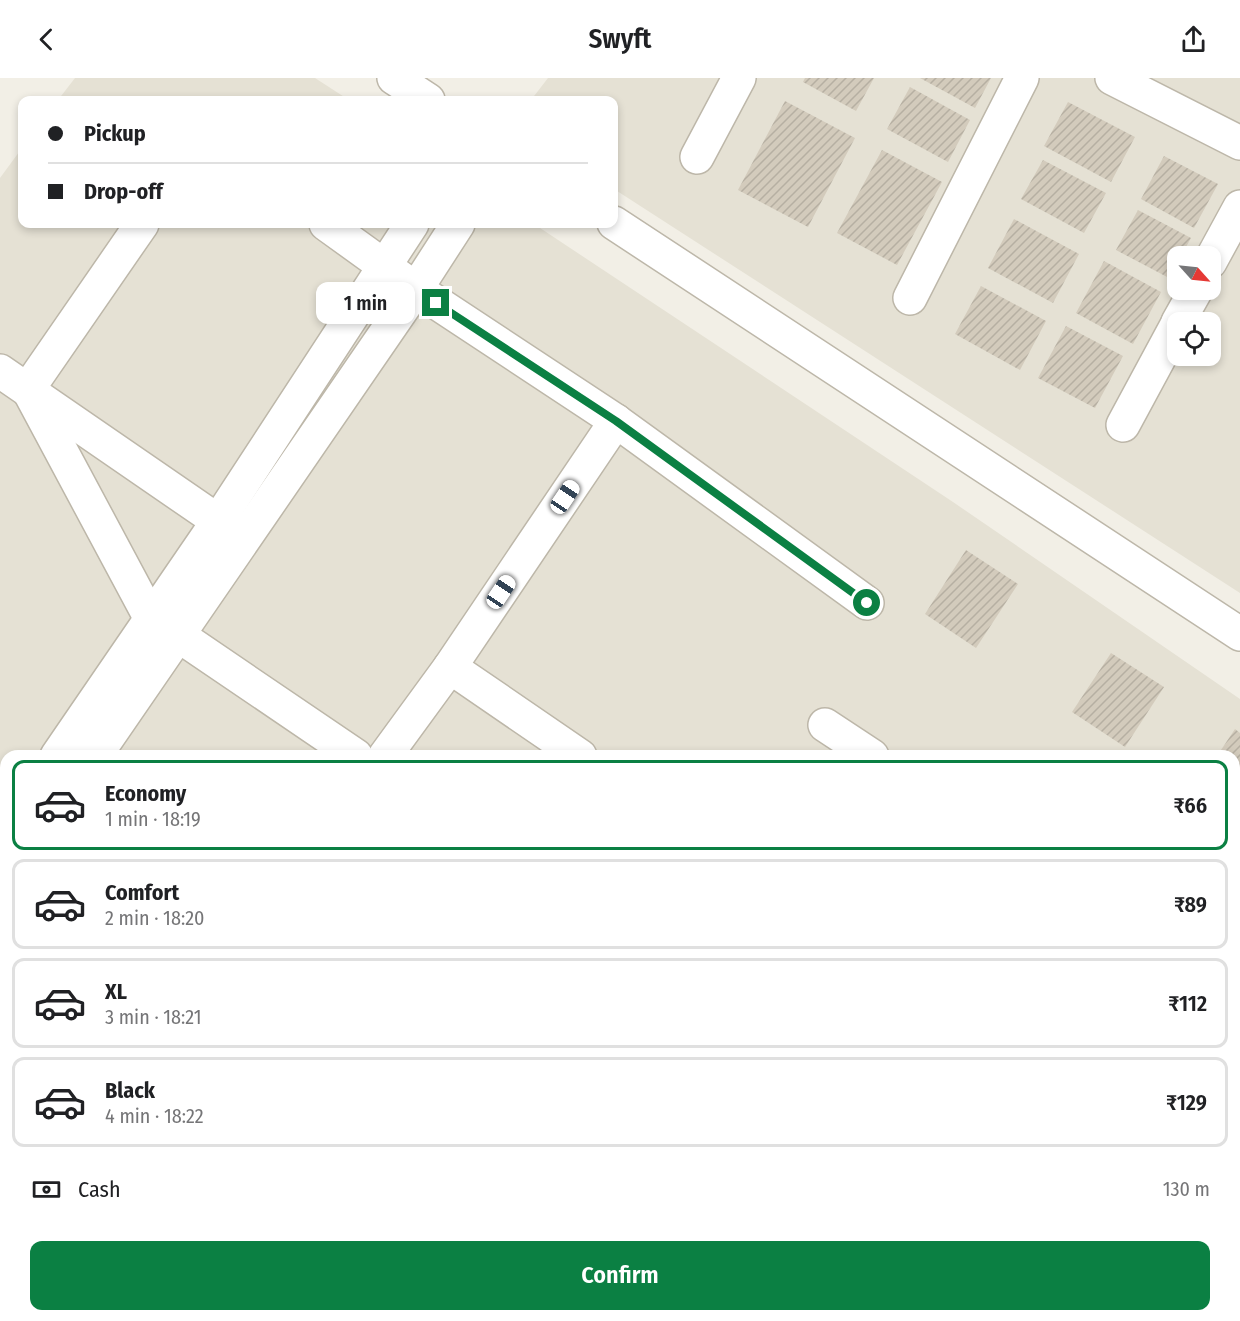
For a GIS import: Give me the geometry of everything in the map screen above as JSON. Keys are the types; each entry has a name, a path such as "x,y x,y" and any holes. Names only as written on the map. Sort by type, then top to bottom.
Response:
{"street":[{"path":"394,78 422,96"},
{"path":"697,158 739,78"},
{"path":"910,298 1022,78"},
{"path":"1112,78 1240,143"},
{"path":"1219,246 1240,207"},
{"path":"618,226 1240,634"},
{"path":"28,389 139,228"},
{"path":"331,228 416,290 616,421 867,603"},
{"path":"98,750 218,521 409,228"},
{"path":"62,750 164,627 416,290 455,228"},
{"path":"1123,425 1167,343"},
{"path":"0,371 218,521"},
{"path":"28,389 164,627 348,750"},
{"path":"389,750 450,667 616,421"},
{"path":"450,667 571,750"},
{"path":"825,725 864,750"}],"shaded area":[{"path":"75,78 315,78 343,96 61,96"},
{"path":"548,78 1240,78 1240,593 618,192 618,96 534,96"},
{"path":"18,153 18,228 540,228 953,502 1240,699 1240,750 0,750 0,178"}],"building":[{"path":"805,78 874,78 856,111 803,82"},
{"path":"920,78 991,78 975,108"},
{"path":"910,87 970,120 948,162 887,129"},
{"path":"785,101 855,138 808,227 738,190"},
{"path":"1068,102 1135,137 1111,182 1044,146"},
{"path":"882,150 942,182 897,265 837,233"},
{"path":"1164,156 1218,184 1194,228 1141,199"},
{"path":"1043,160 1106,193 1084,233 1021,199"},
{"path":"1138,210 1191,238 1187,246 1167,246 1167,277 1116,250"},
{"path":"1014,219 1079,254 1053,303 988,268"},
{"path":"1104,261 1161,292 1133,344 1076,313"},
{"path":"981,286 1046,321 1020,370 955,334"},
{"path":"1066,326 1123,356 1095,408 1038,378"},
{"path":"966,550 1018,584 976,648 925,614"},
{"path":"1111,653 1164,687 1125,747 1072,712"},
{"path":"1235,729 1240,733 1240,750 1221,750"}],"route":[{"path":"436,303 616,421 867,603"}]}
